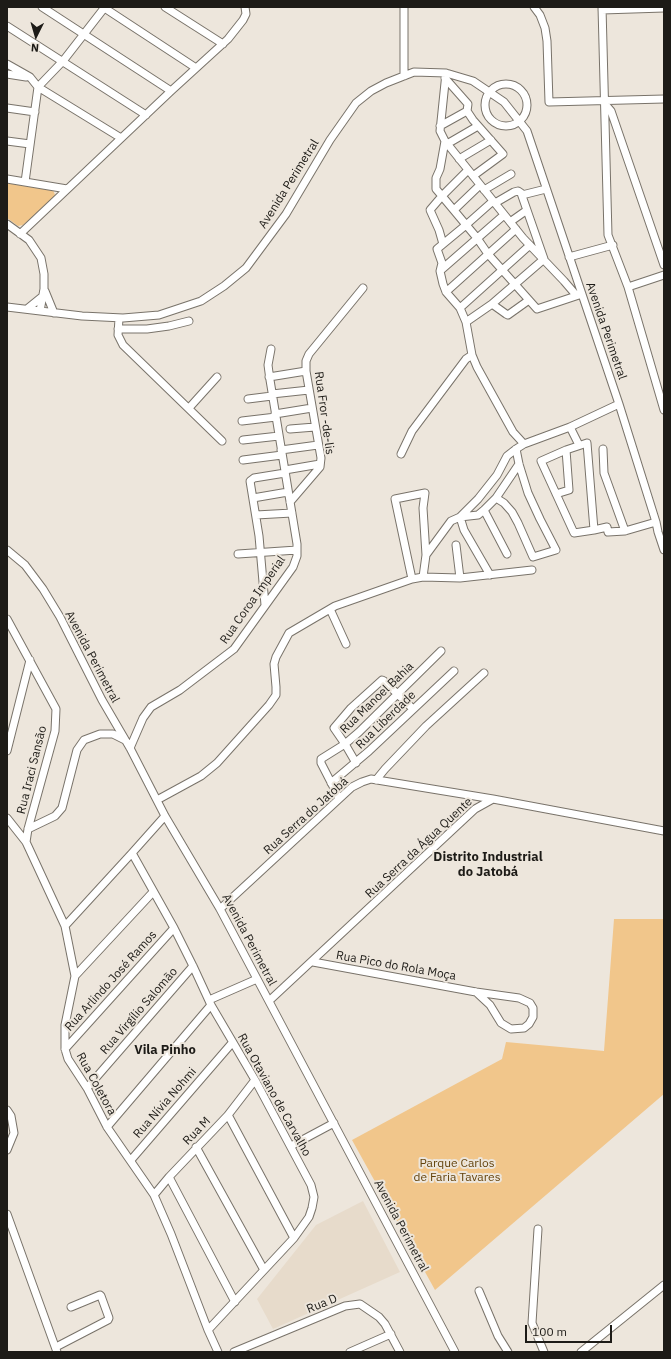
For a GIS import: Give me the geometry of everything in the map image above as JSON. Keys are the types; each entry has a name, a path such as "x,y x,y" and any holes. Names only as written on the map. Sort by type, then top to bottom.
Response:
{"street":[{"path":"42,7 171,91"},
{"path":"25,182 38,87 63,61 104,7 196,68"},
{"path":"165,7 223,44"},
{"path":"404,7 404,76"},
{"path":"534,7 540,15 545,28 547,40 549,102 605,102 664,99"},
{"path":"664,8 602,9 608,235 628,287 664,410"},
{"path":"20,234 171,91 223,44 243,20 246,11"},
{"path":"7,26 146,115"},
{"path":"7,64 30,77 38,87 121,138"},
{"name":"Avenida Perimetral","path":"7,307 54,313 119,318 158,315 201,301 246,268 286,214 330,140 356,103 371,91 386,83 414,72 445,75 473,81 504,102 527,131 569,257 579,294 619,404 656,522 661,531 664,550"},
{"path":"7,74 30,77"},
{"path":"445,75 468,104 467,111 478,126 503,154 473,176"},
{"path":"445,75 440,131 446,143 530,245 564,281 579,294 537,309 488,254 477,238 436,190 436,178 440,169 446,143 478,126"},
{"path":"500,84 514,85 520,88 525,93 528,106 526,113 520,122 506,126 498,125 491,120 485,107 489,92 500,84"},
{"path":"605,102 611,111 664,265"},
{"path":"7,108 35,112"},
{"path":"440,126 467,111"},
{"path":"459,159 491,140"},
{"path":"7,141 30,144"},
{"path":"443,244 439,230 430,210 468,170"},
{"path":"454,210 482,188 511,174"},
{"path":"7,179 67,189"},
{"path":"524,444 513,432 477,367 472,355 466,322 460,308 446,292 443,284 440,270 442,263 437,249 494,202 514,192 521,193 546,189"},
{"path":"521,193 544,259"},
{"path":"510,222 527,210"},
{"path":"440,270 504,215"},
{"path":"7,224 29,240 41,258 44,274 44,292 40,311"},
{"path":"446,292 516,229"},
{"path":"460,308 530,245"},
{"path":"569,257 613,245"},
{"path":"466,322 492,304 544,259"},
{"path":"628,287 664,275"},
{"name":"Rua Fror -de-lis","path":"290,502 320,467 321,458 306,371 306,361 309,354 363,288"},
{"path":"27,309 44,292"},
{"path":"44,292 54,313"},
{"path":"492,304 508,315 529,300"},
{"path":"119,318 118,335 123,345 222,441"},
{"path":"118,329 147,329 189,321"},
{"name":"Rua Coroa Imperial","path":"130,748 143,718 151,707 180,690 234,649 293,567 297,556 292,513 269,377 268,365 271,349"},
{"path":"402,454 412,431 466,359 472,355"},
{"path":"269,377 306,371"},
{"path":"188,408 217,377"},
{"path":"248,399 309,390"},
{"path":"460,517 478,499 497,475 507,456 516,449 524,444 570,427 619,404"},
{"path":"242,421 312,408"},
{"path":"290,428 315,427"},
{"path":"570,427 580,445"},
{"path":"243,440 279,436"},
{"path":"594,530 587,443 566,450 541,462 574,533 594,530 607,527 608,532 625,530 656,522"},
{"path":"243,460 318,445"},
{"path":"496,498 504,503 512,512 533,557 556,550 531,499 519,464 516,449"},
{"path":"603,449 604,473 625,530"},
{"path":"556,494 569,490 566,450"},
{"path":"265,605 256,515 250,481 254,478 320,464"},
{"path":"426,555 451,521 460,517 478,514 484,510 496,498 519,464"},
{"path":"253,498 288,492"},
{"path":"412,579 395,499 425,494 423,508 426,555 423,577"},
{"path":"484,510 507,554"},
{"path":"256,515 292,513"},
{"path":"460,517 464,530 490,575"},
{"path":"456,545 460,578"},
{"name":"Avenida Perimetral","path":"7,550 26,565 43,589 130,748 165,816 220,909 455,1352"},
{"path":"238,554 297,550"},
{"path":"157,800 201,776 217,763 269,705 276,695 274,664 289,633 335,606 412,579 423,577 460,578 532,570"},
{"path":"330,609 346,644"},
{"name":"Rua Iraci Sansão","path":"7,619 56,709 55,731 28,829 26,842"},
{"name":"Rua Manoel Bahia","path":"339,798 321,763 321,759 345,744 359,732 441,652"},
{"path":"7,751 30,660"},
{"name":"Rua Liberdade","path":"331,783 356,763 454,671"},
{"path":"376,780 426,726 484,672"},
{"path":"356,763 334,728 351,708 380,681 384,681 413,709"},
{"path":"28,829 55,816 62,808 78,750 84,740 100,734 113,734 125,740"},
{"name":"Rua Serra do Jatobá","path":"220,909 339,798 352,787 371,779 493,799"},
{"path":"493,799 664,831"},
{"name":"Rua Serra da Água Quente","path":"269,1001 313,962 475,809 493,799"},
{"path":"65,926 165,816"},
{"name":"Rua Coletora","path":"7,818 26,842 65,926 75,976 65,1025 65,1049 68,1059 87,1088 107,1127 154,1195 218,1352"},
{"name":"Rua Otaviano de Carvalho","path":"132,854 174,928 232,1043 255,1080 291,1146 311,1185 314,1197 309,1217 294,1238 208,1330"},
{"path":"75,976 154,892"},
{"name":"Rua Arlindo José Ramos","path":"65,1049 174,928"},
{"name":"Rua Pico do Rola Moça","path":"313,962 476,992 518,998 530,1003 533,1008 533,1017 530,1024 524,1028 511,1029 501,1023 490,1005 476,992"},
{"name":"Rua Virgílio Salomão","path":"87,1088 193,966"},
{"path":"107,1127 210,1002 257,979"},
{"name":"Rua Nívia Nohmi","path":"131,1160 232,1043"},
{"name":"Rua M","path":"154,1195 169,1177 228,1115 255,1080"},
{"path":"7,1110 11,1116 14,1133 7,1150"},
{"path":"228,1115 294,1238"},
{"path":"291,1146 334,1123"},
{"path":"196,1148 264,1270"},
{"path":"169,1177 235,1302"},
{"path":"8,1217 22,1245 56,1350 109,1318 100,1295 71,1307"},
{"path":"538,1229 532,1323 544,1352"},
{"path":"582,1352 664,1285"},
{"path":"478,1291 498,1336 508,1352"},
{"name":"Rua D","path":"234,1352 345,1306 360,1304 379,1317 391,1334 400,1352"},
{"path":"350,1352 391,1334"}],"shaded area":[{"path":"363,1201 400,1272 273,1329 257,1299 316,1225"}],"green space":[{"path":"7,182 53,190 55,195 54,198 23,225 18,226 7,218"},
{"name":"Parque Carlos de Faria Tavares","path":"614,919 664,919 664,1094 435,1290 352,1140 502,1059 506,1042 604,1051"}],"district":[{"name":"Distrito Industrial do Jatobá","path":"488,864"},
{"name":"Vila Pinho","path":"165,1050"}]}
